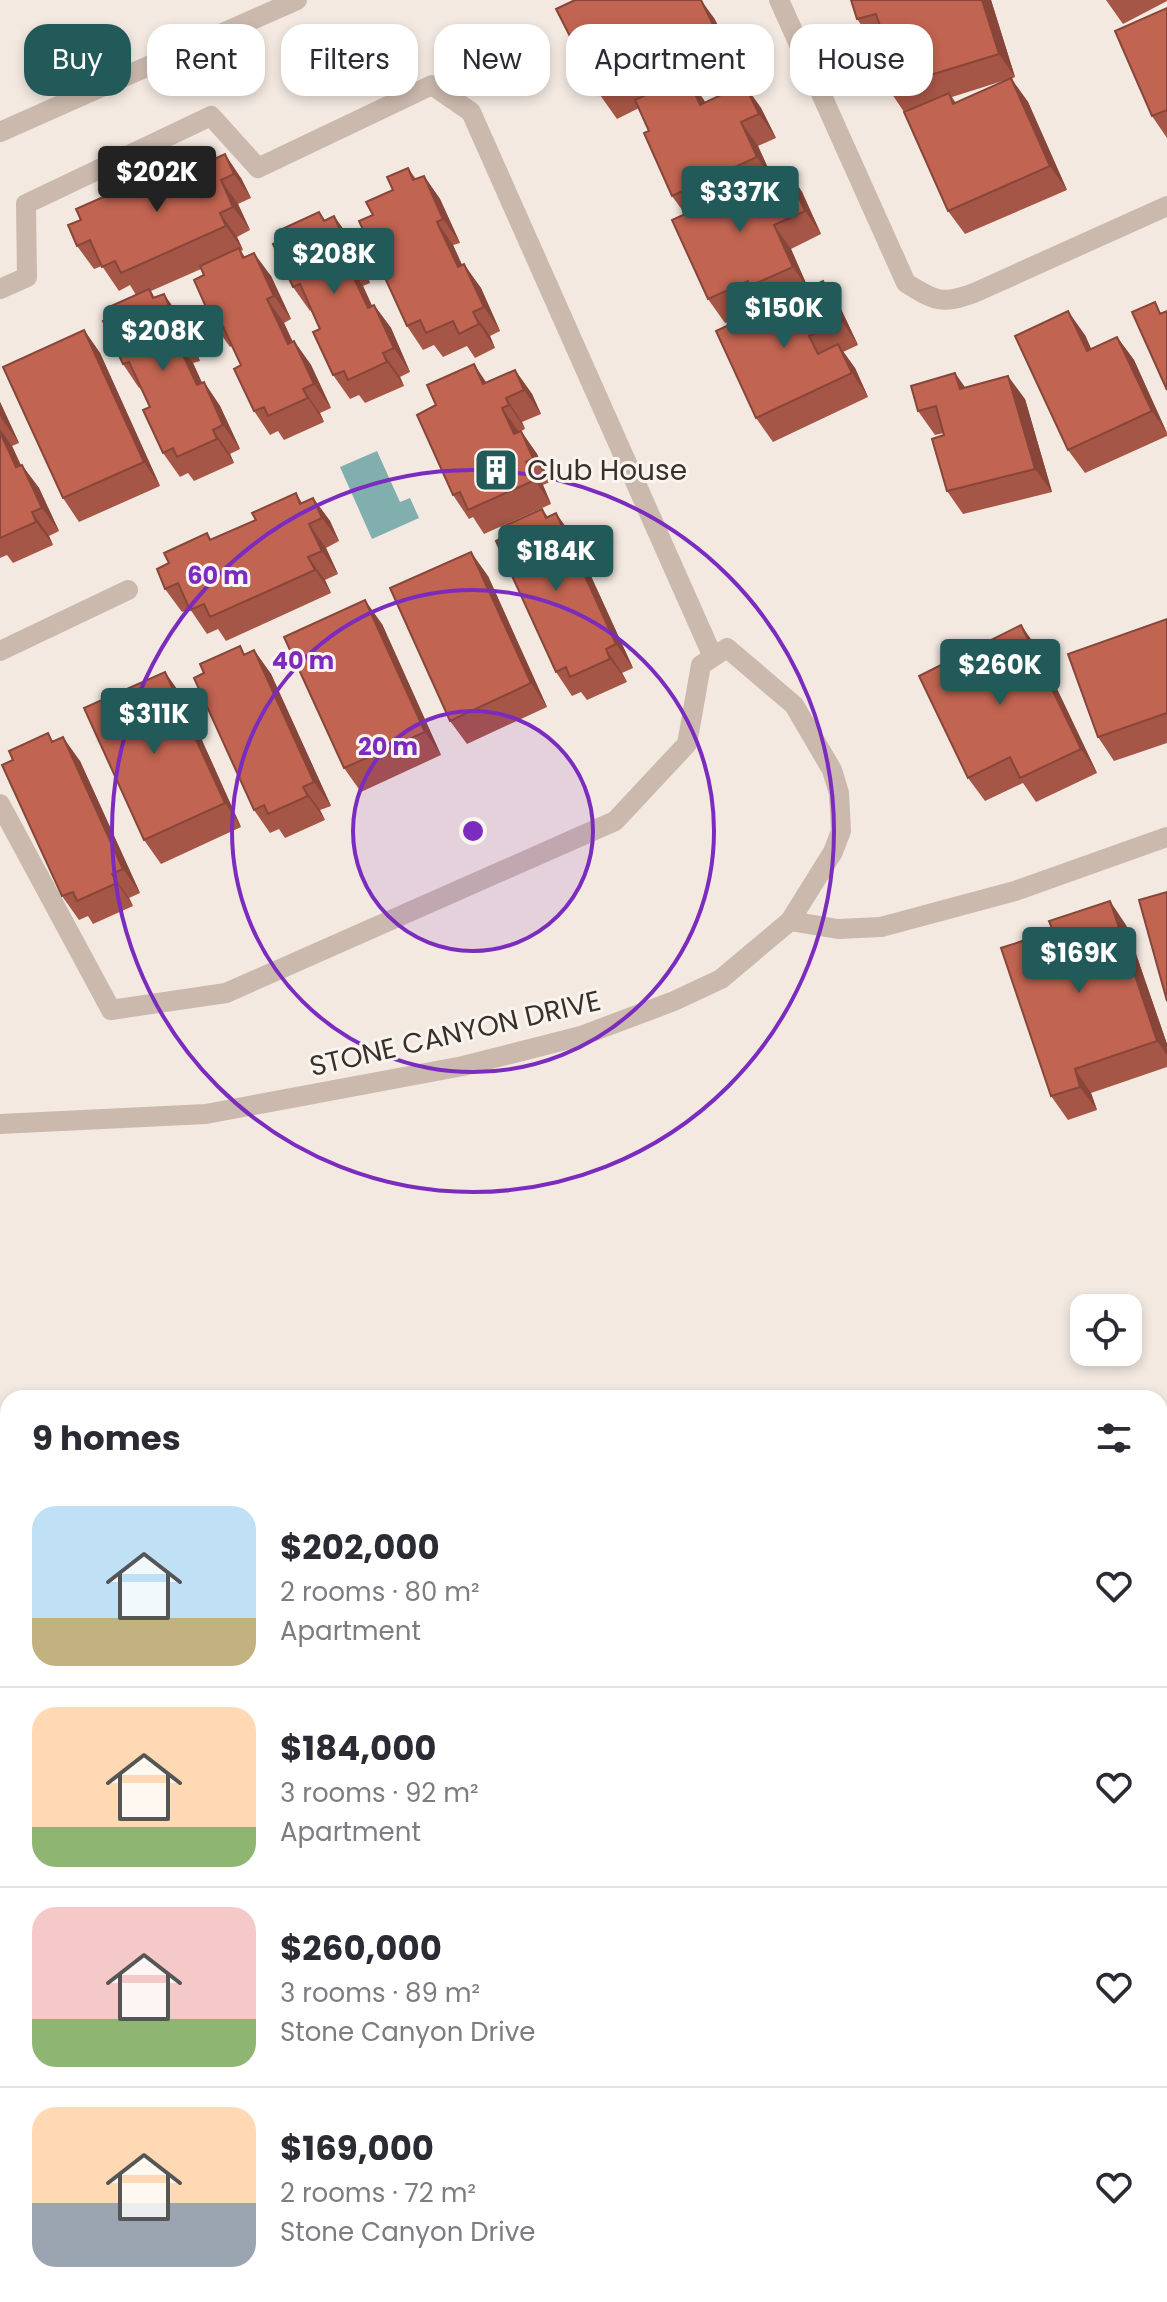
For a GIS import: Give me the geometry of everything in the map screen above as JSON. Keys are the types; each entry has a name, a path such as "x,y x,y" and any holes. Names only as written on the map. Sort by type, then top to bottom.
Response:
{"street":[{"path":"0,132 297,0"},
{"path":"779,0 906,283 930,298 950,302 974,293 1167,206"},
{"path":"0,289 27,277 26,204 211,116 258,168 432,85 471,112 713,657 701,665 687,744 615,821 226,993 111,1010 0,804"},
{"path":"0,651 128,590"},
{"name":"STONE CANYON DRIVE","path":"0,1124 206,1114 281,1102 530,1050 624,1021 721,979 790,921 833,852 841,831 839,793 832,770 794,705 727,648 713,657"},
{"path":"790,921 838,929 881,927 1015,891 1167,837"}],"water":[{"path":"377,451 400,502 410,498 419,518 372,539 340,467"}],"building":[{"path":"575,0 701,0 713,24 566,24 566,29 556,9"},
{"path":"851,0 982,0 999,54 933,74 933,24 879,24 876,14 857,19"},
{"path":"1167,8 1167,110 1152,116 1115,31"},
{"path":"1011,78 1050,166 948,211 904,112 949,93 953,104"},
{"path":"644,96 696,96 700,105 719,96 750,96 759,114 741,122 757,157 672,196 644,133 649,131 635,100"},
{"path":"207,150 212,160 225,154 234,174 221,180 233,207 220,213 226,226 121,273 115,261 102,267 90,240 77,246 68,225 81,220 76,209 119,190 122,196 167,176 164,169"},
{"path":"408,168 413,180 424,176 443,219 437,222 458,267 464,264 484,307 473,312 479,324 459,334 453,321 426,333 420,320 407,326 359,221 373,215 366,202 393,190 387,177"},
{"path":"786,168 805,211 774,225 793,267 750,286 748,281 708,299 672,220"},
{"path":"319,212 324,221 334,216 353,259 347,263 368,308 374,305 394,348 383,353 387,362 348,380 344,371 333,375 313,332 320,329 300,284 293,287 273,244 284,239 280,230"},
{"path":"239,248 243,258 254,253 274,296 267,299 288,344 294,341 314,384 303,389 308,398 268,416 264,407 254,411 234,369 241,365 220,320 213,323 194,280 204,275 200,266"},
{"path":"823,281 842,321 809,336 818,354 838,344 852,373 756,418 716,331"},
{"path":"149,289 153,298 164,294 183,337 176,340 197,385 204,382 223,425 213,430 217,439 177,457 173,448 163,453 143,410 150,407 129,362 123,364 103,321 114,317 109,307"},
{"path":"1155,302 1160,314 1167,311 1167,390 1132,312"},
{"path":"1068,311 1087,351 1117,337 1152,411 1068,450 1015,336"},
{"path":"84,330 144,462 63,498 3,367"},
{"name":"Club House","path":"474,364 483,384 515,370 524,390 506,398 509,405 502,408 514,434 521,431 533,458 526,462 535,480 468,510 460,492 453,495 417,415 436,405 427,385"},
{"path":"955,373 960,389 1008,376 1035,469 947,491 932,439 944,435 936,406 918,411 911,386"},
{"path":"0,432 16,467 22,465 42,508 32,512 36,522 0,538"},
{"path":"296,493 300,504 313,498 322,518 309,524 322,551 308,557 315,570 210,617 204,604 190,610 178,583 165,589 157,569 169,563 164,553 207,533 210,540 256,520 252,513"},
{"path":"542,509 546,518 556,513 616,644 606,649 610,659 570,677 566,667 556,672 496,541 506,536 502,527"},
{"path":"471,552 531,683 450,721 390,588"},
{"path":"365,600 425,732 344,768 284,637"},
{"path":"1167,619 1167,713 1098,737 1068,654"},
{"path":"1021,625 1081,749 1020,778 1010,757 968,778 919,676"},
{"path":"240,646 244,655 254,650 314,782 303,787 308,796 268,814 264,805 254,810 194,678 204,673 200,664"},
{"path":"165,672 225,803 144,840 84,708"},
{"path":"48,733 52,742 63,737 123,869 112,874 117,883 77,901 73,892 62,896 2,765 13,760 9,751"},
{"path":"1167,892 1167,1001 1139,900"},
{"path":"1110,901 1157,1041 1075,1069 1080,1087 1051,1096 1001,948 1053,931 1049,921"}],"place":[{"name":"Club House","path":"496,470"}]}
